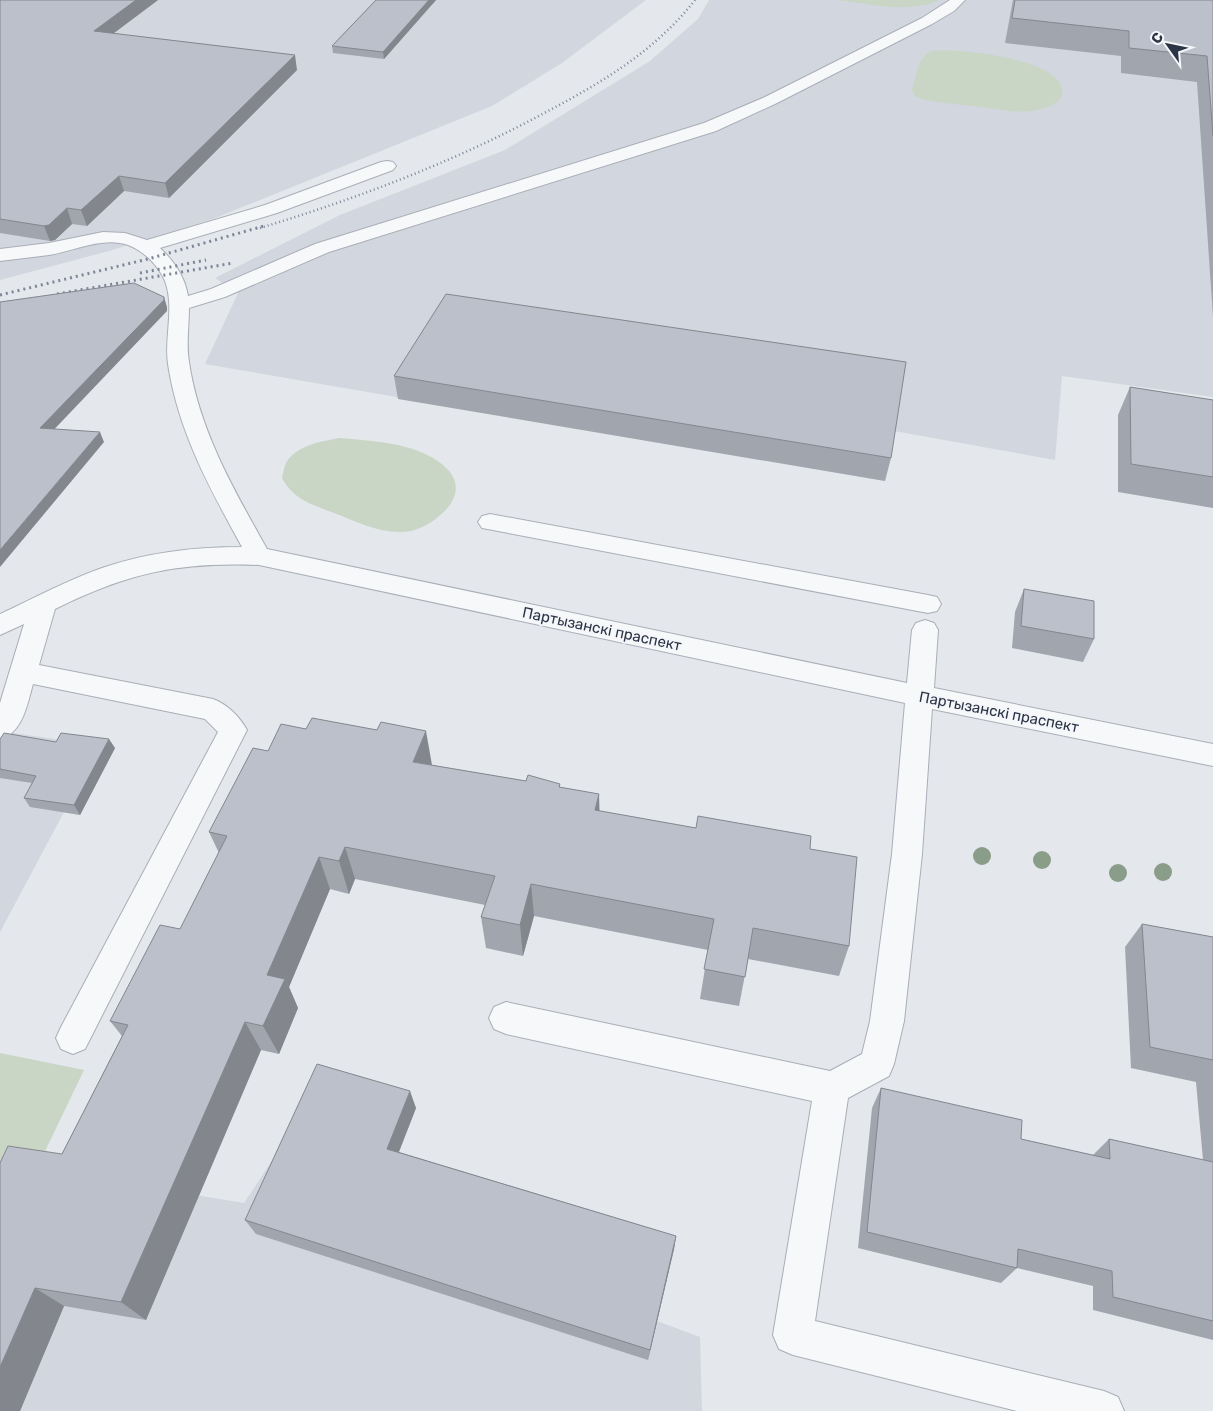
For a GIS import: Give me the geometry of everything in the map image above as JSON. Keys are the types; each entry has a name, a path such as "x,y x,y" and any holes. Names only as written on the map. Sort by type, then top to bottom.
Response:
{"street":[{"path":"179,305 218,293 322,248 710,127 772,100 915,27 949,8 958,0"},
{"path":"146,246 271,209 387,166"},
{"path":"0,255 98,239 132,240 146,246 167,267 175,285 179,305 177,362 196,433 218,482 259,556"},
{"path":"490,522 926,617 907,854 887,1021 877,1064 832,1088 506,1018"},
{"name":"Партызанскі праспект","path":"0,625 90,583 138,566 176,557 210,554 259,556 921,696 1213,755"},
{"path":"0,729 10,716 43,605"},
{"path":"23,672 213,710 233,730 73,1038"},
{"path":"832,1088 793,1335 1009,1400 1104,1411"}],"shaded area":[{"path":"0,0 646,0 562,63 492,106 213,219 109,251 0,280"},
{"path":"709,0 1213,0 1213,397 1062,376 1055,460 894,431 885,481 205,364 238,293 215,278 340,215 505,150 650,61 698,19"},
{"path":"0,731 115,748 80,815 64,812 0,932"},
{"path":"325,1081 416,1108 394,1164 657,1321 700,1337 702,1411 0,1411 0,1163 244,1203"}],"green space":[{"path":"838,0 939,0 915,6 889,7"},
{"path":"931,51 962,51 1006,58 1028,64 1046,71 1058,81 1062,93 1061,97 1053,105 1045,108 1022,111 998,110 921,99 915,96 912,90 920,62"},
{"path":"340,438 400,445 433,458 450,472 454,479 456,486 452,502 429,524 411,531 391,532 362,524 304,500 292,491 282,478 286,463 290,457 303,448 318,442"},
{"path":"0,1053 84,1070 36,1170 0,1163"}],"building":[{"path":"0,0 136,0 94,31 295,55 165,183 119,176 81,210 67,208 49,225 44,226 0,219"},
{"path":"376,0 429,0 383,52 332,46"},
{"path":"1015,0 1213,0 1213,136 1207,56 1129,48 1129,31 1012,18"},
{"path":"134,283 164,297 164,300 40,428 100,432 0,550 0,302"},
{"path":"446,294 906,362 891,458 394,376"},
{"path":"1130,387 1213,400 1213,477 1131,464"},
{"path":"1024,589 1094,601 1094,639 1021,626"},
{"path":"312,718 377,730 381,722 426,731 413,762 526,781 528,775 560,784 559,787 599,794 595,810 696,828 698,816 811,836 810,849 857,857 849,946 753,928 745,977 704,969 714,919 531,884 520,925 481,917 495,876 345,847 339,861 319,857 267,975 285,979 263,1026 245,1022 121,1302 35,1288 0,1367 0,1163 8,1146 62,1154 128,1025 110,1021 160,925 180,929 227,836 209,832 253,748 268,751 281,724 306,729"},
{"path":"4,733 56,742 61,733 109,739 74,805 24,798 36,776 0,769 0,739"},
{"path":"1142,924 1213,937 1213,1060 1150,1047"},
{"path":"317,1064 410,1091 387,1149 676,1236 650,1350 245,1220"},
{"path":"881,1088 1022,1120 1021,1139 1110,1159 1109,1139 1213,1162 1213,1321 1113,1297 1112,1271 1018,1249 1017,1268 867,1232"}],"railway":[{"path":"260,228 334,204 407,177 478,146 548,111 628,63 663,34 695,0"},
{"path":"0,295 148,259 264,226"},
{"path":"140,273 206,260"},
{"path":"57,294 233,263"}]}
